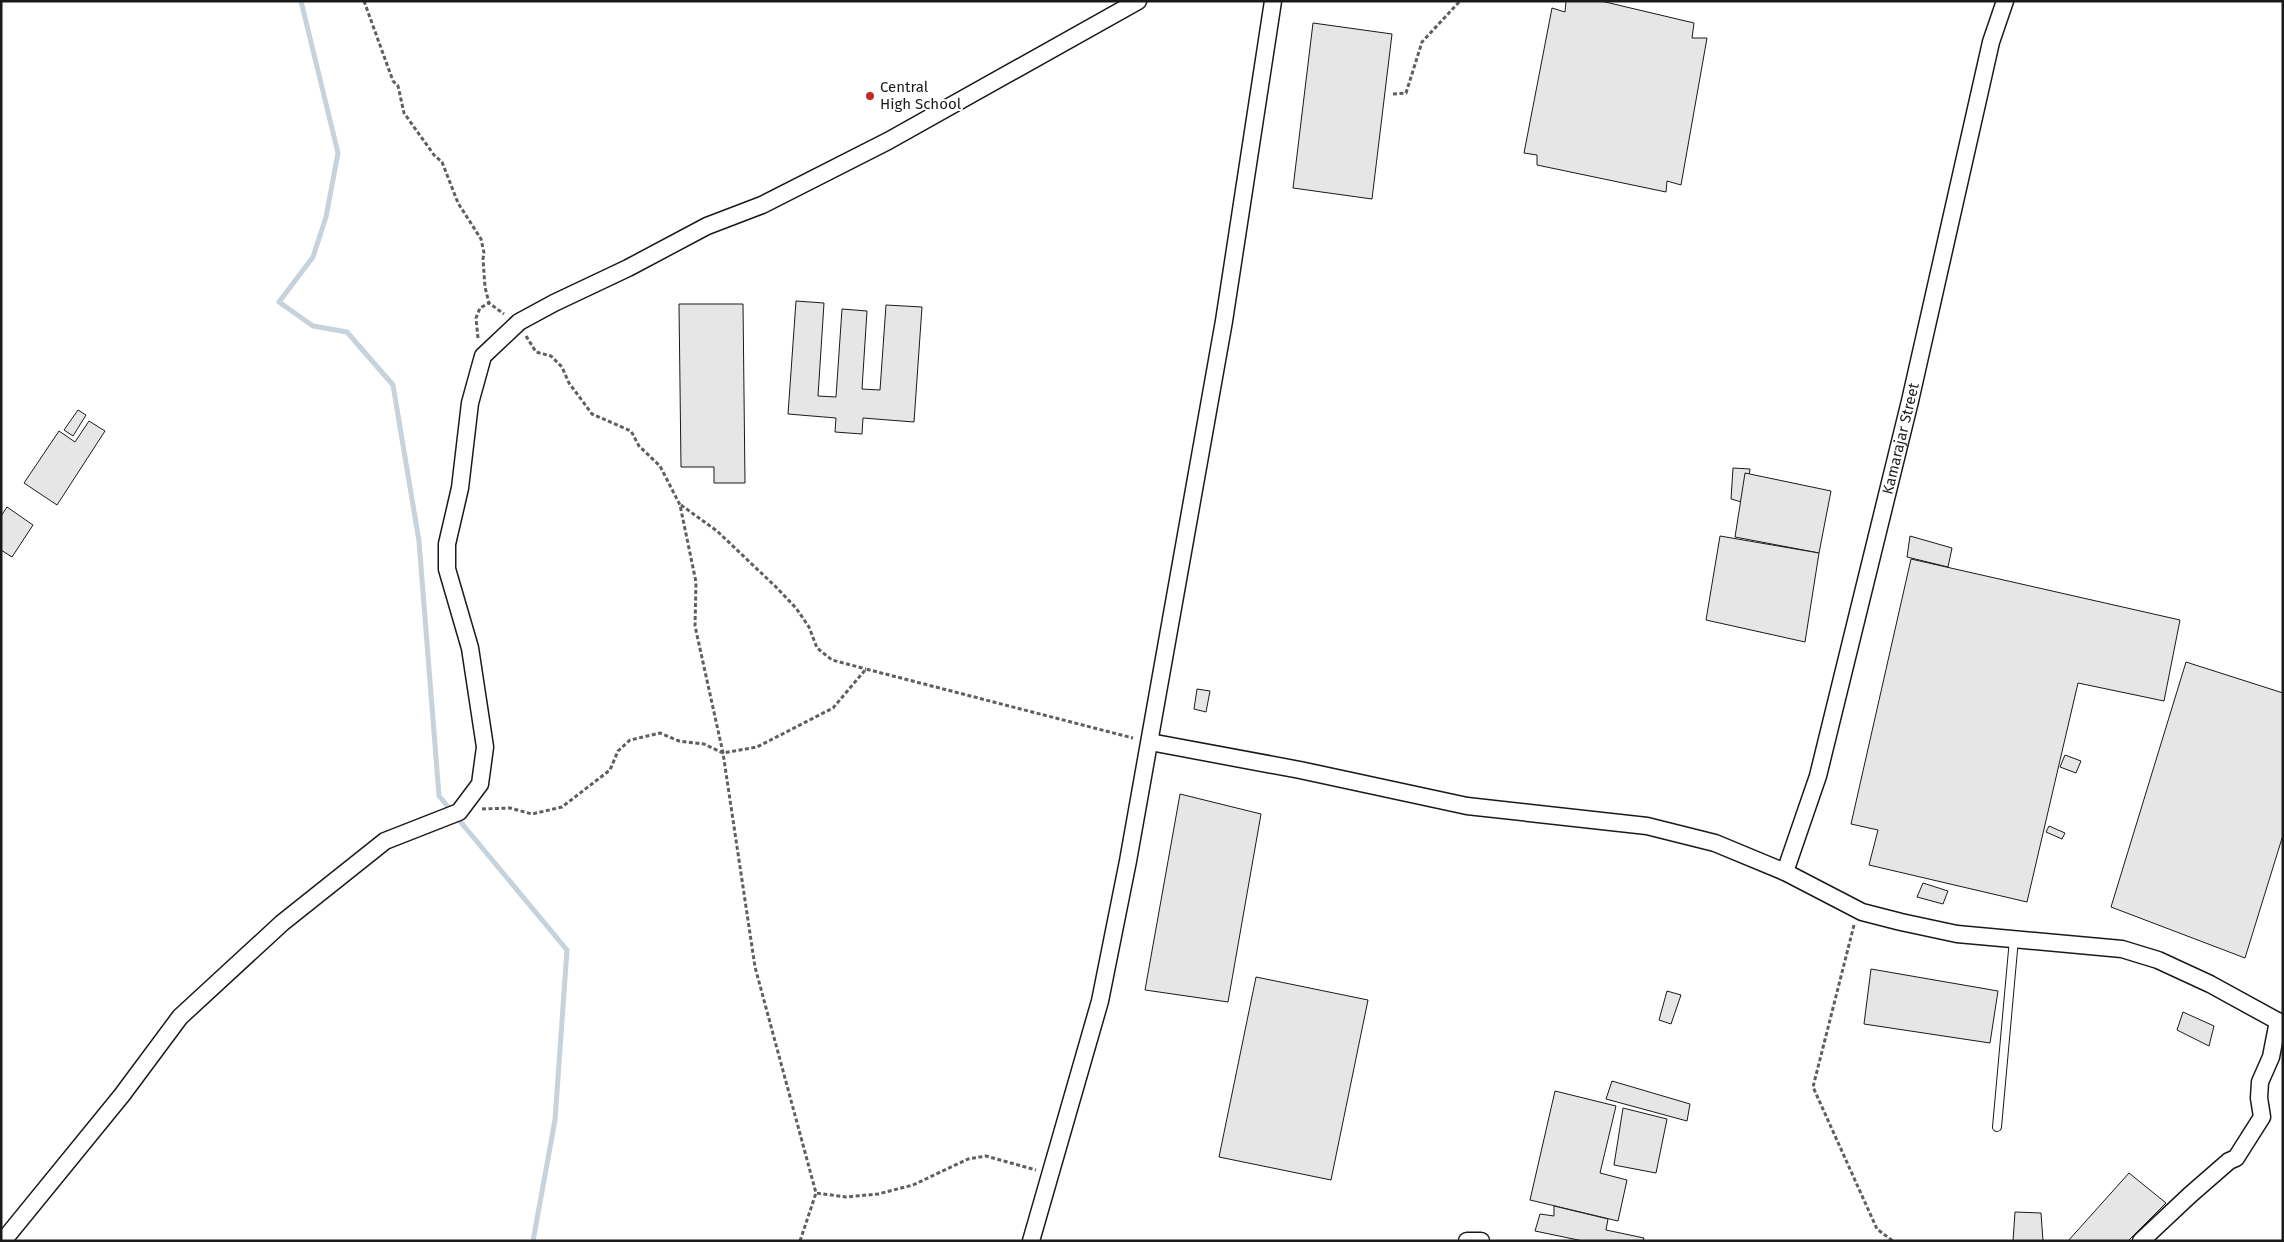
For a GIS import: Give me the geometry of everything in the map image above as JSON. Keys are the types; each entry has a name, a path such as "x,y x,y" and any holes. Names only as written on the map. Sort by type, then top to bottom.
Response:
{"street":[{"path":"3,1241 122,1095 180,1017 282,923 384,841 460,812 480,784 485,747 470,648 447,569 447,544 460,488 470,403 483,356 519,322 707,226 762,205 888,141 1004,78 1138,1"},
{"path":"1031,1241 1100,1001 1150,742 1222,330 1273,1"},
{"name":"Kamarajar Street","path":"1785,872 1818,776 1910,401 1991,42 2005,1"},
{"path":"1150,742 1300,770 1467,806 1647,826 1715,843 1785,872 1858,910 1901,922 1957,934 2122,949 2158,960 2210,984 2280,1022 2271,1057 2260,1082 2259,1098 2262,1117 2236,1158 2229,1161 2190,1195 2141,1241"},
{"path":"1467,1241 1481,1241"}],"lane":[{"path":"1997,1127 2014,939"}],"path":[{"path":"364,1 393,81 398,86 404,113 434,155 442,162 458,204 481,239 484,253 485,287 489,303 499,312 513,316 519,322 536,352 551,356 562,367 569,383 592,414 631,431 639,446 660,466 680,505 696,582 695,626 723,753 755,967 816,1193 800,1241"},
{"path":"1393,94 1406,93 1422,42 1460,1"},
{"path":"483,356 477,337 476,318 480,308 489,303"},
{"path":"680,505 717,531 776,587 796,608 809,627 817,648 832,660 1150,742"},
{"path":"460,812 510,808 532,814 562,807 610,770 618,751 630,740 660,733 679,741 704,744 723,753 757,747 833,708 866,669"},
{"path":"1858,910 1813,1087 1877,1229 1893,1241"},
{"path":"816,1193 846,1198 878,1194 913,1185 968,1159 986,1156 1050,1175"}],"building":[{"path":"1566,1 1601,1 1694,23 1692,38 1707,38 1681,185 1667,181 1666,192 1537,165 1537,155 1524,153 1552,8 1565,12"},
{"path":"1313,23 1392,34 1372,199 1293,188"},
{"path":"796,301 824,303 818,396 836,397 842,309 867,311 862,389 880,390 886,305 922,307 914,422 863,418 862,434 835,432 836,418 788,414"},
{"path":"679,304 743,304 745,483 714,483 714,467 681,467"},
{"path":"78,410 86,415 73,436 64,430"},
{"path":"89,421 105,431 57,505 24,483 59,431 75,442"},
{"path":"1733,468 1750,469 1745,503 1731,499"},
{"path":"1745,473 1831,491 1819,553 1735,537"},
{"path":"7,507 33,525 12,557 1,550 1,516"},
{"path":"1720,536 1819,553 1805,642 1706,620"},
{"path":"1910,536 1952,548 1948,567 1907,557"},
{"path":"1911,559 2180,620 2164,701 2078,683 2027,902 1869,865 1878,830 1851,824"},
{"path":"2186,662 2283,693 2283,835 2245,958 2111,907"},
{"path":"1197,689 1210,691 1206,712 1194,709"},
{"path":"2065,755 2081,761 2076,773 2060,767"},
{"path":"1180,794 1261,814 1228,1002 1145,990"},
{"path":"2049,826 2065,833 2062,839 2046,832"},
{"path":"1923,883 1948,891 1943,904 1917,897"},
{"path":"1871,969 1998,991 1990,1043 1864,1024"},
{"path":"1256,977 1368,1000 1331,1180 1219,1157"},
{"path":"1667,991 1681,995 1671,1024 1659,1020"},
{"path":"2183,1012 2214,1026 2209,1046 2177,1030"},
{"path":"1612,1081 1690,1104 1687,1121 1606,1099"},
{"path":"1555,1091 1616,1106 1600,1173 1627,1180 1618,1221 1530,1200"},
{"path":"1623,1108 1667,1119 1656,1173 1614,1165"},
{"path":"2129,1173 2166,1203 2128,1241 2068,1241"},
{"path":"1554,1206 1608,1219 1606,1230 1644,1238 1643,1241 1583,1241 1535,1231 1540,1214 1554,1216"},
{"path":"2015,1212 2041,1213 2043,1241 2013,1241"}],"waterway":[{"path":"301,1 338,153 326,217 313,257 279,302 313,326 347,332 393,385 419,541 439,796 567,950 555,1120 533,1241"}],"place":[{"name":"Central High School","path":"870,96"}]}
